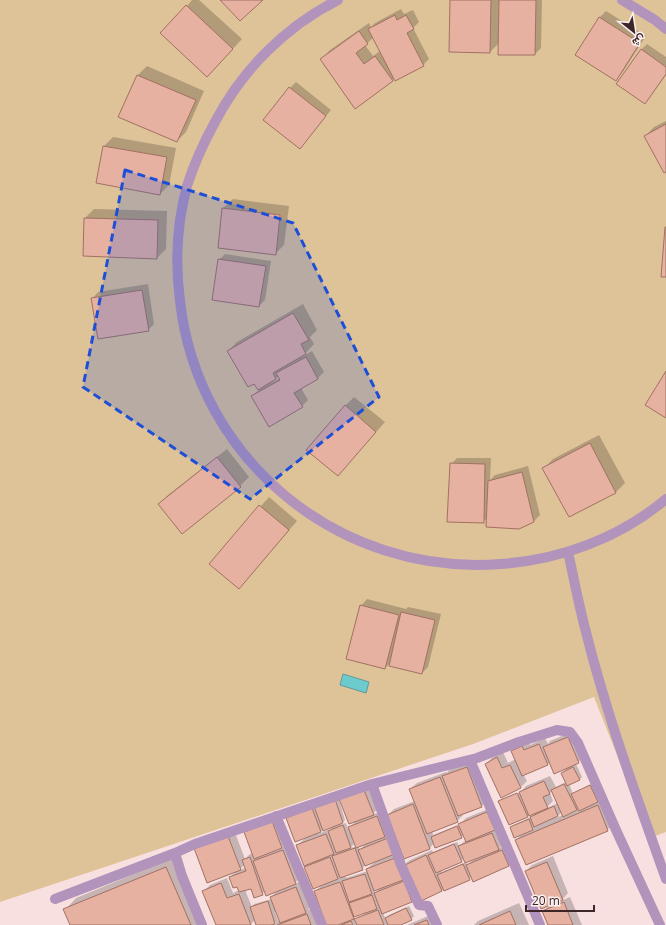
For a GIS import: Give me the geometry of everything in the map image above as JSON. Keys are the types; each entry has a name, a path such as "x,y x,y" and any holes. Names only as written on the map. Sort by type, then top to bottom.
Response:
{"street":[{"path":"338,0 323,8 285,34 252,66 224,104 203,144 187,187 178,240 177,278 182,324 194,368 213,410 238,448 269,482 304,512 344,535 386,552 431,563 477,566 523,562 568,552 599,540 629,525 666,500"},
{"path":"622,0 666,29"},
{"path":"568,552 586,633 606,701 642,812 666,879"},
{"path":"55,899 195,844 276,816 372,784 493,753 519,742 557,730 570,732 578,743 660,925"},
{"path":"470,760 540,925"},
{"path":"372,784 401,865 419,905 428,906 437,925"},
{"path":"276,816 322,925"},
{"path":"175,853 182,876 202,925"}],"highlighted area":[{"path":"125,170 293,223 379,397 250,499 83,387"}],"shaded area":[{"path":"0,0 666,0 666,832 650,838 594,697 473,744 0,902"}],"water":[{"path":"343,674 369,682 366,693 340,685"}],"building":[{"path":"220,0 263,0 240,21"},
{"path":"450,0 491,0 490,53 449,52"},
{"path":"499,0 536,0 535,55 498,55"},
{"path":"186,5 233,49 207,77 160,33"},
{"path":"395,15 397,20 406,15 414,29 407,33 424,66 395,81 368,29"},
{"path":"599,17 640,43 616,81 575,55"},
{"path":"359,31 368,44 356,53 364,64 375,56 393,81 355,109 320,59"},
{"path":"641,49 666,67 666,74 645,104 616,84"},
{"path":"137,75 196,100 177,142 118,117"},
{"path":"289,87 326,116 300,149 263,120"},
{"path":"666,124 666,172 664,173 644,136"},
{"path":"103,146 167,157 160,195 96,183"},
{"path":"222,208 280,215 276,255 218,248"},
{"path":"84,218 158,220 157,259 83,256"},
{"path":"665,227 666,277 661,277"},
{"path":"218,259 266,266 259,307 212,300"},
{"path":"142,290 149,331 98,339 91,298"},
{"path":"293,313 309,340 301,344 306,354 273,373 276,379 258,390 254,384 248,387 227,351"},
{"path":"306,357 318,379 294,393 303,407 269,427 251,396 280,380 276,373"},
{"path":"666,371 666,418 645,405"},
{"path":"345,405 376,432 338,476 306,450"},
{"path":"590,443 616,493 569,517 542,468"},
{"path":"217,457 241,487 182,534 158,504"},
{"path":"450,463 485,464 484,523 447,522"},
{"path":"522,472 534,522 519,529 486,527 488,481"},
{"path":"259,505 289,530 239,589 209,564"},
{"path":"360,605 399,615 385,669 346,659"},
{"path":"401,612 435,620 422,674 389,666"},
{"path":"568,737 579,763 554,774 543,747"},
{"path":"539,744 548,765 522,776 511,751 522,746 524,750"},
{"path":"497,757 502,768 510,765 521,788 501,798 485,764"},
{"path":"467,767 482,807 458,816 442,776"},
{"path":"573,767 580,780 567,786 561,773"},
{"path":"440,777 458,822 427,834 409,789"},
{"path":"544,781 550,794 543,797 548,808 529,816 519,792"},
{"path":"564,784 577,810 563,817 551,790"},
{"path":"590,785 598,802 579,811 571,794"},
{"path":"364,790 374,815 349,824 339,799"},
{"path":"517,793 528,817 509,825 498,801"},
{"path":"335,799 343,823 323,831 314,806"},
{"path":"413,804 430,849 404,859 387,815"},
{"path":"598,805 608,831 526,865 515,840"},
{"path":"554,806 558,816 534,827 530,817"},
{"path":"312,808 321,832 295,842 286,818"},
{"path":"487,812 495,830 466,842 458,824"},
{"path":"377,816 385,837 356,848 348,827"},
{"path":"529,819 533,830 514,838 510,827"},
{"path":"272,821 282,848 254,859 244,832"},
{"path":"343,825 351,848 336,853 328,831"},
{"path":"457,826 462,838 435,848 431,837"},
{"path":"492,833 499,850 465,863 458,846"},
{"path":"326,834 334,854 304,866 296,845"},
{"path":"228,836 241,870 207,883 194,848"},
{"path":"388,838 395,854 365,866 358,850"},
{"path":"454,844 462,862 436,873 428,855"},
{"path":"355,848 363,870 340,878 332,856"},
{"path":"283,850 296,884 266,896 253,861"},
{"path":"502,850 509,866 473,882 466,865"},
{"path":"426,855 442,891 419,902 403,866"},
{"path":"250,857 263,895 254,898 251,889 239,892 237,887 233,888 229,877 246,871 242,860"},
{"path":"330,857 338,879 313,889 304,867"},
{"path":"395,858 403,880 374,891 366,869"},
{"path":"547,862 563,900 541,909 525,871"},
{"path":"463,864 470,880 444,891 437,875"},
{"path":"166,867 191,925 70,925 63,909"},
{"path":"365,874 372,894 349,902 342,881"},
{"path":"404,881 412,902 382,914 374,893"},
{"path":"340,882 354,919 338,925 326,925 314,891"},
{"path":"221,883 227,898 239,894 251,925 216,925 202,891"},
{"path":"296,887 306,913 280,923 270,897"},
{"path":"372,895 377,909 354,917 349,903"},
{"path":"268,901 275,924 256,925 250,907"},
{"path":"564,902 573,925 548,925 542,911"},
{"path":"406,908 412,920 401,925 388,925 385,918"},
{"path":"378,910 384,925 357,925 354,919"},
{"path":"510,911 516,925 479,925"},
{"path":"307,914 311,925 277,925"},
{"path":"427,920 429,925 414,925"},
{"path":"351,921 353,925 341,925"}]}
